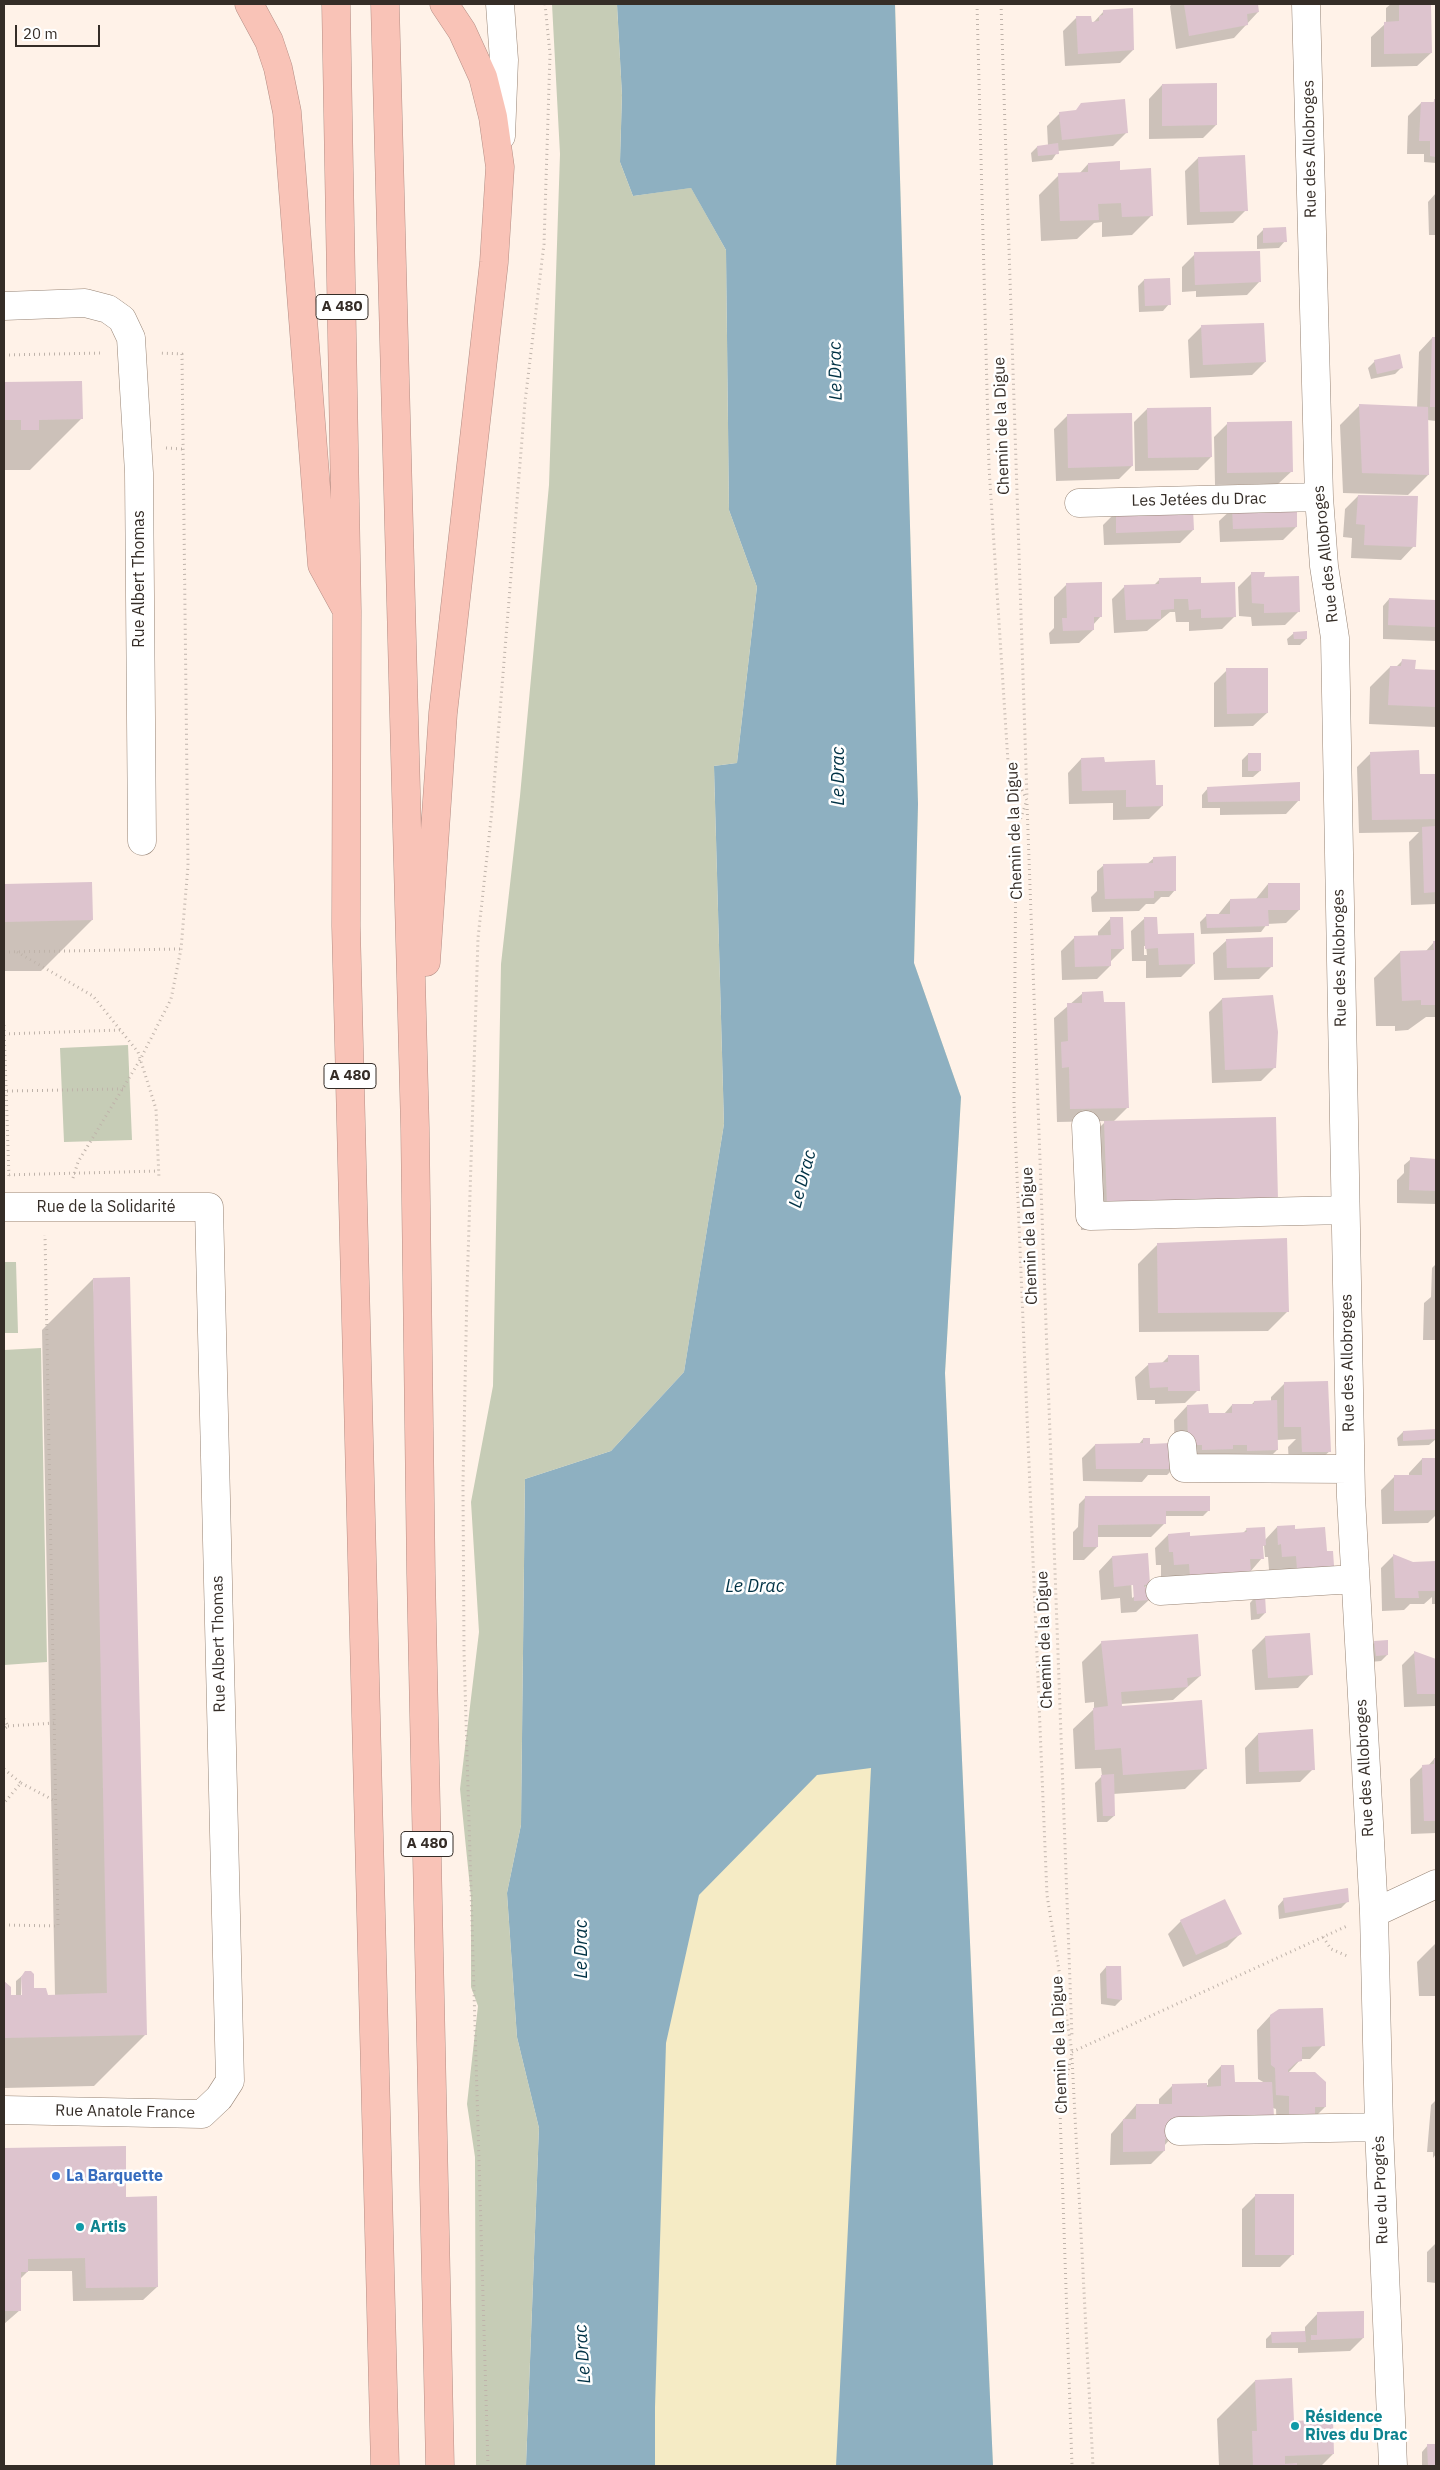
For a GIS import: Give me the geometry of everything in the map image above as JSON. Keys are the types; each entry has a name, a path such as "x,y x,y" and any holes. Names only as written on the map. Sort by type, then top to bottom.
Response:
{"highway":[{"path":"249,4 269,41 278,68 287,112 322,565 347,611"},
{"name":"A 480","path":"336,4 347,611 346,926 385,2466"},
{"name":"A 480","path":"385,4 415,1128 421,1574 440,2466"},
{"path":"415,1128 443,713 494,262 500,167 493,117 483,77 462,31 444,4"}],"street":[{"path":"500,4 504,60 500,167"},
{"name":"Rue des Allobroges","path":"1306,4 1319,497 1324,566 1334,638 1350,1469 1374,1913"},
{"name":"Rue Albert Thomas","path":"4,306 85,303 108,309 122,319 131,338 139,473 142,841"},
{"name":"Les Jetées du Drac","path":"1079,503 1319,497"},
{"path":"1086,1126 1090,1216 1345,1210"},
{"name":"Rue de la Solidarité","path":"7,1207 209,1207"},
{"name":"Rue Albert Thomas","path":"209,1207 230,2080"},
{"path":"1182,1445 1184,1468 1350,1469"},
{"path":"1160,1591 1355,1580"},
{"path":"1374,1913 1436,1884"},
{"name":"Rue du Progrès","path":"1374,1913 1379,2127 1393,2466"},
{"name":"Rue Anatole France","path":"4,2110 202,2114 219,2098 230,2080"},
{"path":"1179,2132 1379,2127"}],"path":[{"path":"488,2466 464,1652 463,1484 466,1290 478,938 494,781 525,402 544,244 550,54 545,4"},
{"path":"977,4 989,467 1008,762 1027,800 1016,832 1014,1104 1047,1895 1072,2052 1060,2111 1072,2466"},
{"name":"Chemin de la Digue","path":"1001,4 1027,800 1072,2052 1093,2466"},
{"path":"4,952 181,949"},
{"path":"17,952 94,996 138,1052 156,1109 160,1207"},
{"path":"4,1024 9,1175 7,1207"},
{"path":"4,1034 121,1030"},
{"path":"7,1091 122,1089"},
{"path":"4,1175 159,1171"},
{"path":"4,1925 58,1926 45,1207"},
{"path":"4,1719 8,1726"},
{"path":"4,1729 8,1726 54,1723"},
{"path":"4,1769 21,1783 55,1801"},
{"path":"4,1803 21,1783"},
{"path":"1072,2052 1374,1913"}],"green space":[{"path":"552,4 617,4 622,95 620,162 633,196 691,187 726,250 729,510 757,587 737,763 714,766 724,1124 684,1372 611,1451 525,1479 521,1825 507,1893 517,2037 539,2128 526,2466 476,2466 475,2157 467,2104 478,2006 471,1987 471,1897 460,1789 479,1632 471,1502 493,1386 501,964 520,796 549,485 560,154"},
{"path":"128,1045 132,1140 64,1142 60,1048"},
{"path":"4,1262 16,1262 18,1333 4,1333"},
{"path":"41,1348 47,1662 4,1665 4,1350"}],"sand":[{"name":"Le Drac","path":"617,4 895,4 918,804 914,963 961,1097 945,1373 993,2466 526,2466 539,2128 517,2037 507,1893 521,1825 525,1479 611,1451 684,1373 724,1124 714,766 737,763 757,587 729,510 726,250 691,188 633,196 620,162 622,95"}],"water":[{"name":"Le Drac","path":"617,4 895,4 918,804 914,963 961,1097 945,1373 993,2466 836,2466 871,1768 817,1775 699,1895 666,2043 655,2407 655,2466 526,2466 539,2128 517,2037 507,1893 521,1825 525,1479 611,1451 684,1372 724,1124 714,766 737,763 757,587 729,510 726,250 691,188 633,196 620,162 622,95"}],"building":[{"path":"1184,4 1258,4 1259,12 1247,14 1248,25 1189,36"},
{"path":"1399,4 1431,4 1432,53 1384,54 1384,22 1399,21"},
{"path":"1133,8 1134,50 1078,54 1076,16 1091,16 1092,22 1099,21 1099,16 1103,15 1103,10"},
{"path":"1217,83 1217,125 1162,126 1162,84"},
{"path":"1125,99 1128,133 1062,140 1059,112 1076,110 1081,103"},
{"path":"1434,99 1436,99 1436,157 1430,156 1430,141 1419,141 1421,102 1434,102"},
{"path":"1058,143 1059,154 1038,156 1037,146"},
{"path":"1245,155 1248,211 1200,212 1198,157"},
{"path":"1120,161 1120,170 1151,168 1153,216 1122,217 1121,203 1098,204 1099,220 1060,221 1058,173 1088,172 1088,163"},
{"path":"1286,227 1287,242 1263,243 1263,228"},
{"path":"1260,251 1261,282 1195,285 1194,252"},
{"path":"1170,278 1171,305 1145,306 1144,279"},
{"path":"1264,323 1266,362 1203,365 1201,325"},
{"path":"1432,337 1436,337 1436,407 1430,407"},
{"path":"1400,354 1403,368 1377,374 1374,360"},
{"path":"82,381 83,419 39,420 39,430 21,430 21,420 4,420 4,382"},
{"path":"1359,404 1428,407 1429,475 1362,473"},
{"path":"1211,407 1212,457 1148,458 1147,408"},
{"path":"1132,413 1133,466 1068,468 1067,414"},
{"path":"1292,421 1293,472 1227,473 1227,422"},
{"path":"1358,495 1418,496 1416,547 1364,545 1365,525 1356,524"},
{"path":"1297,505 1297,527 1233,529 1232,507"},
{"path":"1193,509 1194,530 1116,533 1116,511"},
{"path":"1251,572 1265,572 1264,577 1299,576 1300,612 1264,613 1264,604 1252,603"},
{"path":"1201,577 1201,583 1235,582 1236,617 1201,618 1201,609 1189,610 1188,599 1174,599 1174,609 1161,610 1161,619 1126,620 1124,585 1159,584 1159,578"},
{"path":"1102,582 1102,617 1094,617 1094,630 1063,631 1062,618 1067,618 1066,583"},
{"path":"1389,598 1436,600 1436,627 1388,625"},
{"path":"1307,631 1307,639 1294,639 1293,632"},
{"path":"1402,659 1416,660 1415,669 1436,670 1436,707 1388,705 1390,666 1401,666"},
{"path":"1226,668 1268,668 1268,713 1227,714"},
{"path":"1419,750 1420,774 1436,774 1436,819 1372,820 1370,752"},
{"path":"1248,753 1261,753 1261,771 1248,771"},
{"path":"1104,757 1105,762 1155,760 1156,785 1163,785 1163,806 1126,807 1126,790 1082,791 1081,758"},
{"path":"1300,782 1300,801 1208,802 1207,787"},
{"path":"1436,826 1436,892 1424,893 1422,827"},
{"path":"1176,856 1176,891 1154,891 1154,898 1105,899 1103,864 1153,863 1153,857"},
{"path":"92,882 93,920 4,922 4,884"},
{"path":"1268,883 1300,883 1300,910 1268,910 1269,926 1207,928 1206,914 1230,914 1230,899 1268,898"},
{"path":"1110,917 1123,917 1124,949 1111,949 1111,966 1075,967 1074,936 1111,935"},
{"path":"1144,917 1157,917 1158,934 1194,933 1195,964 1159,965 1158,948 1145,949"},
{"path":"1273,937 1273,967 1227,968 1226,939"},
{"path":"1433,941 1436,941 1436,1005 1421,1005 1421,1000 1402,1001 1400,951 1434,950"},
{"path":"1103,991 1104,1002 1125,1002 1129,1108 1070,1109 1069,1067 1062,1068 1061,1042 1068,1041 1067,1003 1082,1003 1082,992"},
{"path":"1273,995 1278,1032 1276,1068 1225,1070 1222,998"},
{"path":"1276,1117 1278,1200 1107,1205 1104,1121"},
{"path":"1410,1157 1436,1159 1436,1191 1409,1190"},
{"path":"1287,1238 1289,1312 1158,1313 1157,1243"},
{"path":"130,1277 147,2035 4,2038 4,1981 11,1987 11,1995 22,1995 21,1977 25,1971 31,1971 34,1974 34,1988 46,1988 48,1995 107,1993 93,1278"},
{"path":"1168,1355 1199,1355 1200,1391 1168,1391 1168,1387 1150,1388 1148,1363 1168,1362"},
{"path":"1328,1381 1331,1452 1302,1452 1301,1427 1284,1427 1284,1382"},
{"path":"1277,1400 1278,1450 1247,1451 1247,1445 1233,1445 1233,1449 1202,1450 1202,1445 1188,1445 1187,1405 1208,1404 1209,1413 1232,1413 1232,1404 1254,1404 1254,1401"},
{"path":"1436,1429 1436,1439 1403,1441 1403,1431"},
{"path":"1143,1438 1150,1438 1150,1444 1170,1443 1174,1469 1096,1469 1095,1444 1143,1443"},
{"path":"1422,1458 1436,1458 1436,1510 1394,1511 1394,1475 1422,1475"},
{"path":"1085,1496 1210,1496 1210,1511 1166,1511 1166,1524 1098,1525 1098,1547 1083,1547"},
{"path":"1295,1525 1295,1529 1325,1527 1327,1551 1333,1551 1334,1566 1297,1569 1296,1556 1282,1557 1281,1544 1278,1545 1277,1526"},
{"path":"1265,1527 1266,1545 1263,1546 1264,1559 1250,1559 1251,1572 1190,1577 1189,1564 1174,1565 1173,1552 1169,1552 1168,1534 1190,1532 1190,1536 1247,1532 1246,1528"},
{"path":"1148,1553 1150,1584 1144,1585 1144,1587 1150,1587 1151,1600 1134,1601 1133,1585 1114,1587 1112,1556"},
{"path":"1393,1554 1413,1562 1436,1561 1436,1591 1418,1591 1419,1598 1395,1598"},
{"path":"1255,1595 1265,1595 1266,1613 1257,1614"},
{"path":"1310,1633 1313,1675 1268,1678 1265,1636"},
{"path":"1198,1634 1201,1676 1187,1678 1188,1687 1121,1692 1122,1706 1202,1700 1207,1769 1123,1775 1121,1748 1095,1750 1093,1708 1108,1706 1101,1641"},
{"path":"1388,1640 1388,1655 1376,1656 1374,1641"},
{"path":"1414,1651 1436,1659 1436,1694 1417,1694"},
{"path":"1313,1729 1315,1770 1259,1772 1258,1733"},
{"path":"1434,1758 1436,1758 1436,1821 1424,1821 1422,1765 1434,1764"},
{"path":"1114,1774 1115,1816 1103,1816 1101,1775"},
{"path":"1348,1888 1349,1902 1285,1913 1283,1898"},
{"path":"1225,1899 1242,1934 1196,1955 1180,1920"},
{"path":"1106,1966 1121,1966 1122,2000 1107,1998"},
{"path":"1323,2008 1325,2046 1302,2047 1302,2061 1297,2062 1288,2070 1288,2072 1315,2072 1326,2082 1326,2107 1315,2107 1315,2124 1289,2118 1289,2096 1276,2095 1275,2068 1271,2065 1270,2015 1279,2009"},
{"path":"1221,2065 1234,2065 1235,2082 1272,2082 1274,2117 1209,2116 1209,2118 1173,2139 1165,2139 1165,2151 1123,2152 1123,2119 1136,2119 1136,2104 1172,2104 1172,2084 1207,2083 1207,2087 1221,2086"},
{"name":"Artis","path":"126,2146 126,2197 157,2196 158,2287 86,2288 85,2258 28,2259 28,2272 21,2272 21,2311 4,2311 4,2148"},
{"path":"1255,2194 1294,2194 1294,2255 1255,2255"},
{"path":"1364,2311 1364,2338 1311,2340 1311,2335 1317,2335 1317,2312"},
{"path":"1305,2331 1306,2342 1272,2343 1271,2332"},
{"name":"Résidence Rives du Drac","path":"1292,2378 1294,2421 1333,2419 1334,2454 1285,2456 1285,2464 1297,2463 1297,2466 1253,2466 1252,2431 1257,2431 1255,2380"},
{"path":"1427,2444 1436,2444 1436,2466 1428,2466"}],"place":[{"name":"La Barquette","path":"56,2176"},
{"name":"Artis","path":"80,2227"},
{"name":"Résidence Rives du Drac","path":"1295,2426"}]}
